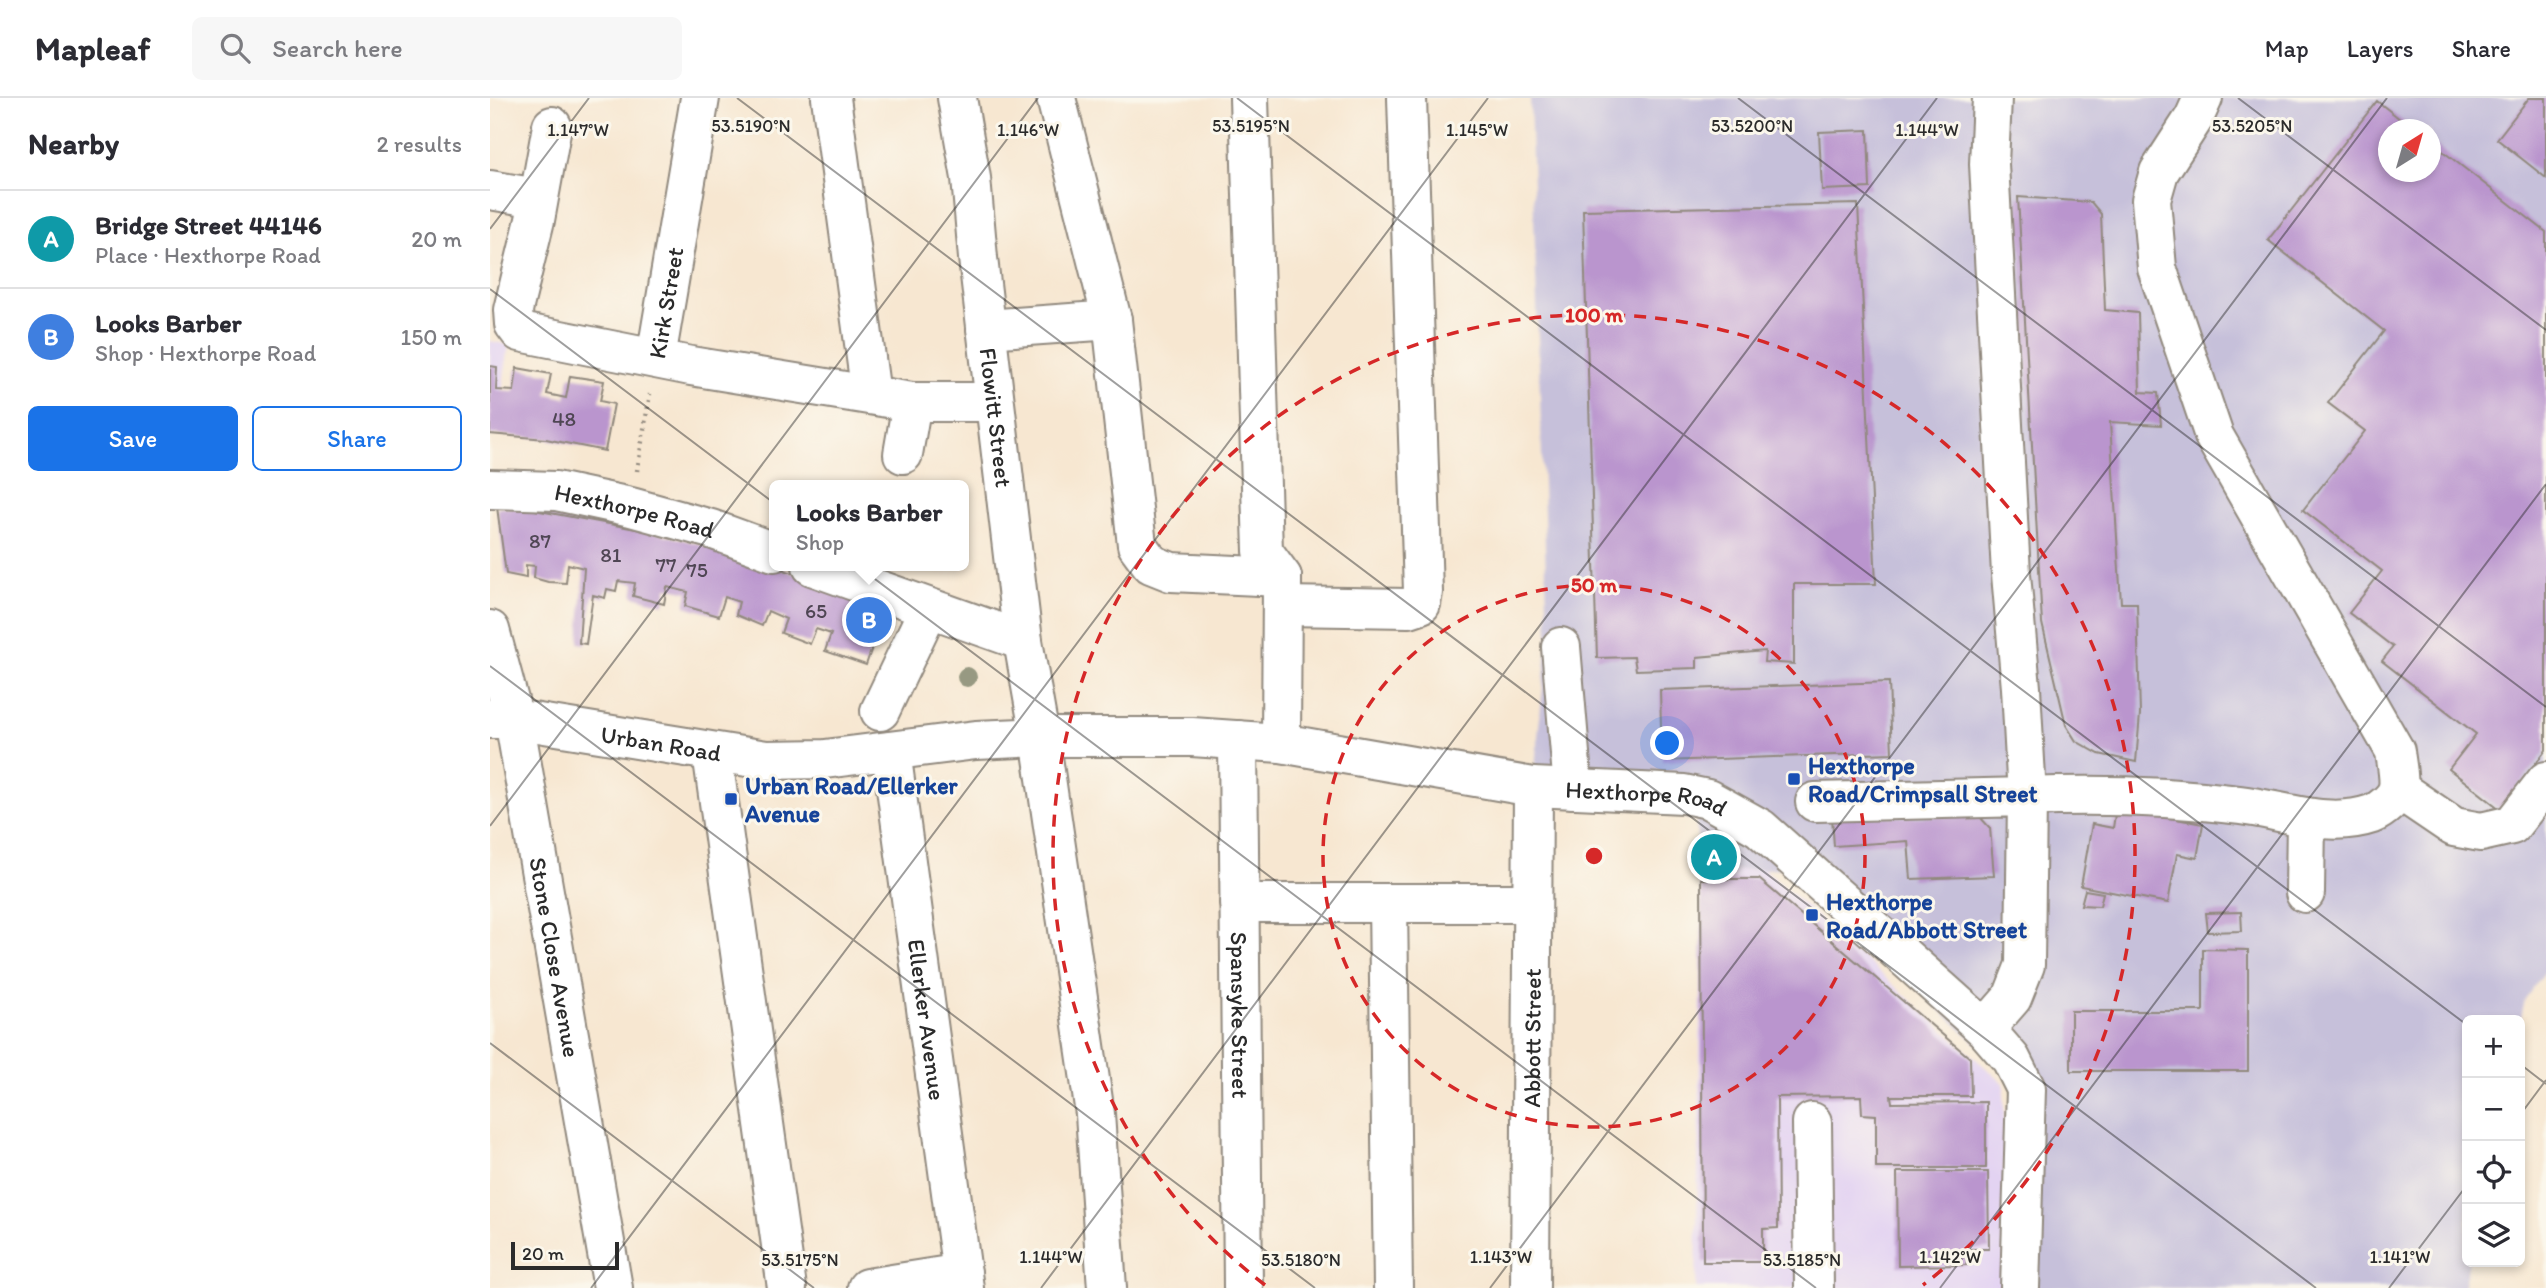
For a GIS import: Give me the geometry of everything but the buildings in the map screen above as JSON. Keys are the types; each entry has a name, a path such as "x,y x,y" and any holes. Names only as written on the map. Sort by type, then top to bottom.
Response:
{"street":[{"name":"Kirk Street","path":"656,358 700,98"},
{"path":"831,98 871,395"},
{"name":"Flowitt Street","path":"957,98 971,178 994,402 1023,641 1040,737 1095,1114 1107,1288"},
{"path":"1056,98 1112,320 1137,545 1151,564 1171,572 1283,592 1409,608 1421,604 1423,592 1407,98"},
{"path":"1249,98 1263,551 1283,592 1280,743"},
{"path":"1985,1030 2012,998 2025,965 2027,797 2011,574 1989,164 1992,98"},
{"path":"1815,802 2091,794 2242,805 2306,817 2339,819 2373,813 2389,802 2398,789 2395,751 2214,436 2157,268 2151,200 2159,172 2194,118 2203,98"},
{"path":"552,126 513,310 514,324 520,332 912,402 994,402"},
{"path":"490,190 538,198"},
{"path":"986,329 1112,320"},
{"path":"903,454 912,402"},
{"name":"Hexthorpe Road","path":"490,489 556,491 631,507 711,529 769,550"},
{"path":"826,571 1023,641"},
{"path":"880,711 929,608"},
{"name":"Stone Close Avenue","path":"490,634 502,719 613,1288"},
{"path":"1561,647 1573,789"},
{"name":"Urban Road","path":"502,719 766,760 825,759 976,740 1040,737"},
{"name":"Hexthorpe Road","path":"1040,737 1192,737 1280,743 1533,787 1684,794 1707,799 1760,828 1985,1030 2011,1059 2026,1089 2020,1288"},
{"name":"Spansyke Street","path":"1238,740 1243,1288"},
{"path":"712,751 787,1288"},
{"name":"Ellerker Avenue","path":"891,751 963,1280"},
{"path":"2398,789 2454,827 2481,832 2512,825 2546,781"},
{"name":"Abbott Street","path":"1530,1288 1533,787"},
{"path":"2305,893 2306,817"},
{"path":"1239,903 1531,903"},
{"path":"1388,903 1393,1288"},
{"path":"1812,1122 1814,1288"},
{"path":"867,1288 963,1280"}],"path":[{"name":"Kirk Street","path":"631,507 656,358"}],"shaded area":[{"path":"1530,98 2546,98 2546,970 2525,999 2522,1015 2462,1015 2462,1267 2468,1267 2463,1288 2020,1288 2026,1089 1784,868 1699,872 1696,820 1533,787 1548,635"},
{"path":"490,341 509,345 495,436 490,435"},
{"path":"1764,869 2004,1084 2004,1288 1696,1288 1702,925 1699,872"}],"place":[{"name":"Looks Barber","path":"869,620"},
{"name":"Hexthorpe Road/Crimpsall Street","path":"1794,779"},
{"name":"Urban Road/Ellerker Avenue","path":"731,799"},
{"name":"Bridge Street 44146","path":"1714,857"},
{"name":"Hexthorpe Road/Abbott Street","path":"1812,915"}]}
